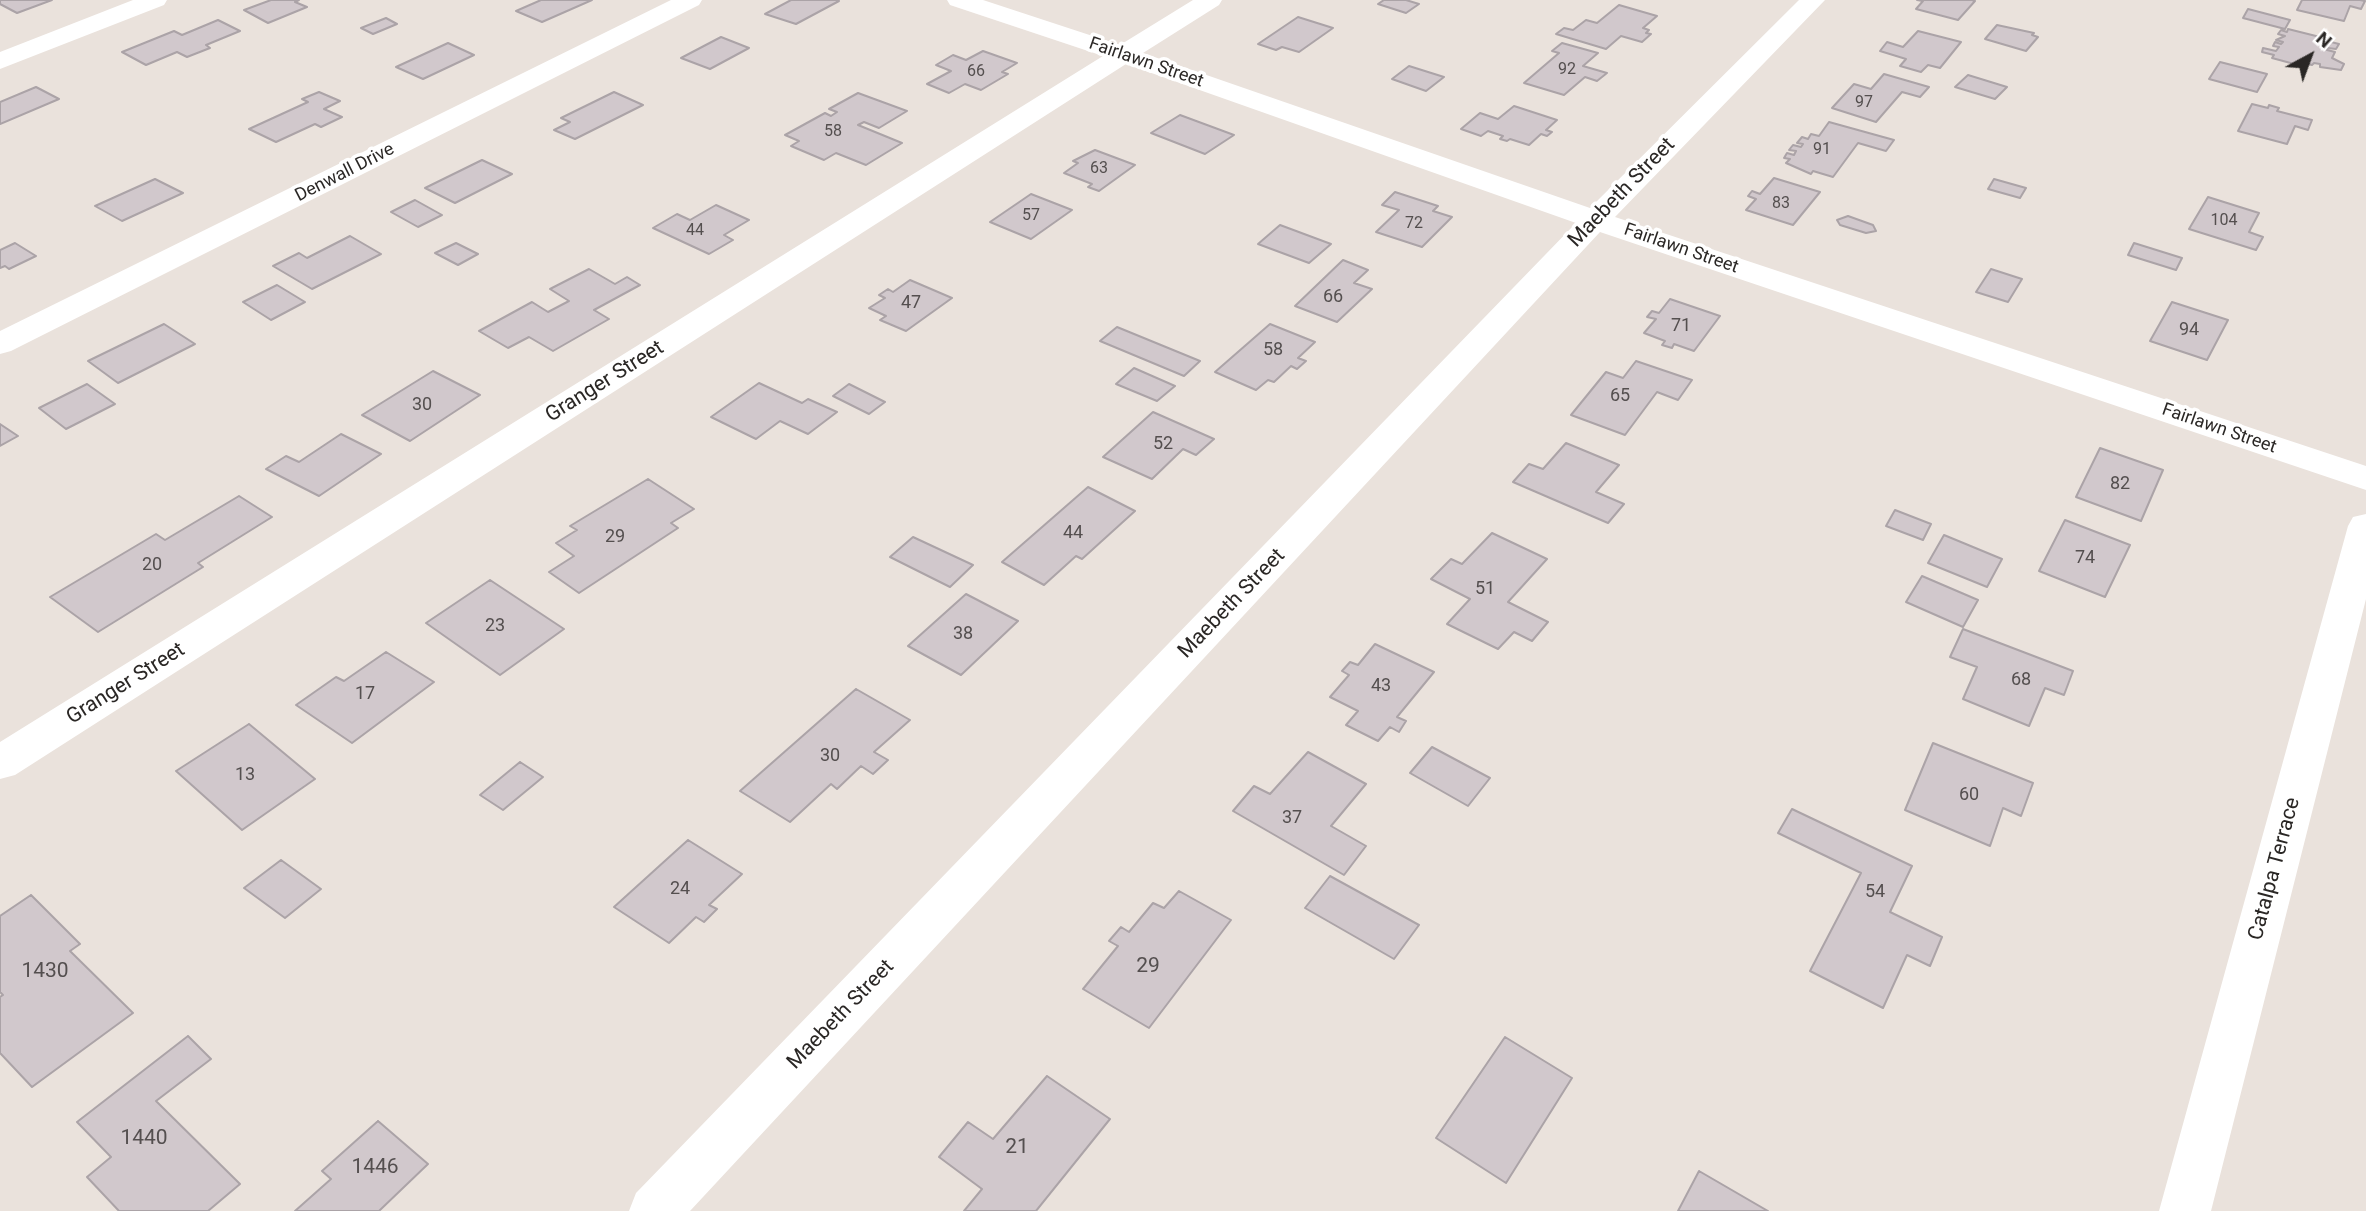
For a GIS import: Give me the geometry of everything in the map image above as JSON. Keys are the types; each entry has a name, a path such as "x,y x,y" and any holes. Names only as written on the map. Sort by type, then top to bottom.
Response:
{"street":[{"path":"0,61 155,0"},
{"name":"Denwall Drive","path":"0,344 690,0"},
{"name":"Fairlawn Street","path":"959,0 1595,220 2366,478"},
{"name":"Granger Street","path":"0,763 1210,0"},
{"name":"Maebeth Street","path":"654,1211 1595,220 1813,0"},
{"name":"Catalpa Terrace","path":"2185,1211 2366,526"}],"building":[{"path":"0,0 52,0 17,13 0,4"},
{"path":"271,0 299,0 295,2 307,7 268,23 244,10"},
{"path":"541,0 592,0 542,22 516,11"},
{"path":"791,0 839,1 796,24 765,14"},
{"path":"1384,0 1406,0 1419,4 1406,13 1378,4"},
{"path":"1917,0 1975,1 1958,20 1916,9 1923,1"},
{"path":"2302,0 2365,1 2361,9 2350,6 2344,21 2297,10"},
{"path":"1619,5 1657,16 1643,28 1649,30 1646,33 1651,34 1642,42 1621,36 1606,49 1556,34 1564,28 1573,30 1586,20 1597,23"},
{"path":"2248,9 2290,20 2285,29 2243,18"},
{"path":"1298,17 1333,28 1299,52 1282,47 1276,50 1258,44"},
{"path":"386,18 397,24 373,34 361,28"},
{"path":"218,20 240,31 206,45 210,48 187,57 177,52 146,65 122,52 174,31 182,35"},
{"path":"1997,25 2034,33 2032,35 2038,37 2026,51 1985,39"},
{"path":"2288,29 2339,44 2336,49 2327,50 2335,52 2332,58 2344,64 2341,70 2320,67 2320,64 2314,63 2312,65 2300,62 2298,65 2272,58 2274,55 2262,52 2263,48 2276,51 2279,47 2273,46 2275,42 2283,42 2276,40 2285,36 2278,34 2281,30 2287,32"},
{"path":"1918,31 1961,42 1940,68 1928,65 1921,72 1900,66 1906,59 1880,51 1887,42 1903,47"},
{"path":"721,37 749,48 710,69 681,58"},
{"path":"448,43 474,55 423,79 396,67"},
{"path":"1562,43 1598,53 1583,66 1607,73 1597,81 1585,77 1564,95 1524,83 1559,53 1552,51"},
{"path":"983,51 1017,63 1002,72 1008,74 981,90 965,84 949,93 927,84 951,71 936,65 953,55 966,60"},
{"path":"2220,62 2267,74 2257,92 2209,79"},
{"path":"1409,66 1444,77 1426,91 1392,79"},
{"path":"1884,74 1929,87 1920,97 1902,92 1876,122 1832,108 1854,84 1871,89"},
{"path":"1968,75 2007,87 1995,99 1955,87"},
{"path":"36,87 59,99 0,124 0,102"},
{"path":"319,92 340,101 324,109 342,117 321,127 315,124 276,142 249,129 308,102 302,99"},
{"path":"614,92 643,105 575,139 554,130 570,122 561,118"},
{"path":"858,93 907,111 879,128 864,122 858,125 902,143 866,165 836,153 824,160 791,146 799,141 785,135 825,113 831,116 837,112 829,109"},
{"path":"2252,104 2268,108 2269,105 2279,108 2277,111 2312,120 2308,130 2295,126 2287,144 2238,131"},
{"path":"1514,106 1557,120 1546,130 1552,132 1547,136 1541,134 1529,145 1500,139 1503,136 1488,131 1481,136 1461,129 1480,113 1498,119"},
{"path":"1180,115 1234,135 1205,154 1151,133"},
{"path":"1829,122 1894,140 1886,151 1858,143 1833,177 1813,171 1811,174 1786,163 1790,159 1784,158 1787,153 1794,155 1796,151 1789,150 1793,145 1801,147 1803,144 1797,143 1802,137 1808,139 1811,134 1819,136"},
{"path":"1095,150 1135,165 1099,191 1088,187 1092,184 1064,173 1078,163 1073,161"},
{"path":"482,160 512,174 455,203 425,188"},
{"path":"1774,178 1820,192 1793,225 1746,210 1756,199 1748,196 1752,191 1760,194"},
{"path":"155,179 183,193 122,221 95,206"},
{"path":"1994,179 2026,188 2020,198 1988,189"},
{"path":"1395,192 1438,206 1433,211 1452,217 1422,247 1376,232 1399,210 1382,205"},
{"path":"1031,194 1072,210 1031,239 990,222"},
{"path":"2208,197 2259,213 2249,232 2263,237 2256,250 2189,229"},
{"path":"415,200 442,215 418,227 391,212"},
{"path":"716,205 749,220 724,235 733,240 709,254 653,228 677,214 690,220"},
{"path":"1848,216 1873,225 1876,231 1866,233 1840,225 1837,220"},
{"path":"1280,225 1331,244 1309,263 1258,244"},
{"path":"350,236 381,254 312,289 273,266 299,253 307,258"},
{"path":"15,243 36,256 9,269 5,266 0,268 0,250"},
{"path":"456,243 478,254 458,265 435,253"},
{"path":"2134,243 2182,258 2176,270 2128,255"},
{"path":"1343,260 1368,270 1354,283 1372,289 1337,322 1295,306"},
{"path":"589,269 615,284 627,277 640,285 594,310 609,319 553,351 529,337 508,348 479,331 532,302 548,312 569,301 550,289"},
{"path":"1991,269 2022,279 2008,302 1976,292"},
{"path":"910,280 952,298 906,331 880,320 886,316 869,308 885,298 879,295 888,289 893,292"},
{"path":"277,285 305,302 271,320 243,302"},
{"path":"1670,299 1720,316 1694,351 1674,344 1672,348 1662,345 1665,341 1644,333 1656,319 1647,317 1652,311 1659,313"},
{"path":"2172,302 2228,320 2207,360 2150,341"},
{"path":"164,324 195,344 118,383 88,361"},
{"path":"1270,324 1315,342 1298,358 1306,361 1297,369 1291,366 1274,382 1268,380 1256,390 1215,372"},
{"path":"1117,327 1200,361 1184,376 1100,341"},
{"path":"1636,361 1692,380 1678,400 1657,392 1625,435 1571,415 1606,372 1623,378"},
{"path":"1134,368 1175,386 1157,401 1116,384"},
{"path":"433,371 480,395 410,441 362,415"},
{"path":"759,383 802,403 808,399 837,412 808,434 780,421 756,439 711,417"},
{"path":"87,384 115,404 66,429 39,408"},
{"path":"849,384 885,402 869,414 833,396"},
{"path":"1153,412 1214,439 1196,455 1183,449 1152,479 1103,457"},
{"path":"0,424 18,436 0,446"},
{"path":"341,434 381,454 319,496 266,469 286,456 299,462"},
{"path":"1566,443 1619,465 1596,492 1624,504 1608,523 1513,482 1529,464 1543,469"},
{"path":"2100,448 2163,470 2141,521 2076,497"},
{"path":"648,479 694,509 671,523 678,528 579,593 549,572 574,556 556,543 577,530 570,526"},
{"path":"1088,487 1135,511 1082,559 1076,556 1044,585 1002,562"},
{"path":"239,496 272,517 198,563 203,567 98,632 50,597 156,534 165,540"},
{"path":"1895,510 1931,524 1923,540 1886,526"},
{"path":"2065,520 2130,545 2105,597 2039,571"},
{"path":"1492,533 1547,559 1508,602 1548,622 1532,641 1514,632 1498,649 1447,624 1470,599 1431,579 1451,559 1462,564"},
{"path":"1944,535 2002,559 1987,587 1928,563"},
{"path":"913,537 973,565 950,587 890,557"},
{"path":"1922,576 1978,600 1963,627 1906,602"},
{"path":"490,580 564,629 500,675 426,623"},
{"path":"966,594 1018,621 961,675 908,646"},
{"path":"1963,629 2073,671 2064,695 2045,688 2029,726 1963,699 1977,667 1950,657"},
{"path":"1375,644 1434,672 1397,717 1406,721 1399,732 1390,727 1378,741 1346,725 1358,711 1330,697 1349,675 1342,671 1350,662 1358,665"},
{"path":"386,652 434,682 352,743 296,705 336,677 344,681"},
{"path":"856,689 910,720 874,752 888,760 873,774 861,766 837,789 831,784 790,822 740,791"},
{"path":"249,724 315,779 242,830 176,771"},
{"path":"1933,743 2033,783 2021,816 2003,808 1990,846 1905,810"},
{"path":"1432,747 1490,778 1468,806 1410,773"},
{"path":"1308,752 1366,784 1331,826 1366,846 1344,875 1233,811 1254,786 1270,794"},
{"path":"520,762 543,777 503,810 480,795"},
{"path":"1792,809 1912,866 1890,912 1942,937 1930,966 1907,955 1883,1008 1810,971 1861,873 1778,833"},
{"path":"688,840 742,874 709,905 717,909 704,922 696,917 669,943 614,907"},
{"path":"281,860 321,889 285,918 244,888"},
{"path":"1330,876 1419,925 1394,959 1305,908"},
{"path":"1179,891 1231,920 1149,1028 1083,989 1118,946 1109,941 1121,927 1129,932 1153,903 1164,908"},
{"path":"31,895 80,944 70,951 133,1013 32,1087 0,1053 0,997 3,995 0,992 0,916"},
{"path":"188,1036 211,1059 156,1101 240,1184 208,1211 119,1211 87,1177 111,1157 77,1122"},
{"path":"1505,1037 1572,1078 1506,1183 1436,1138"},
{"path":"1047,1076 1110,1119 1036,1211 964,1211 982,1189 939,1157 968,1122 993,1139"},
{"path":"378,1121 428,1164 379,1211 295,1211 331,1179 322,1171"},
{"path":"1699,1171 1768,1211 1678,1211"}]}
